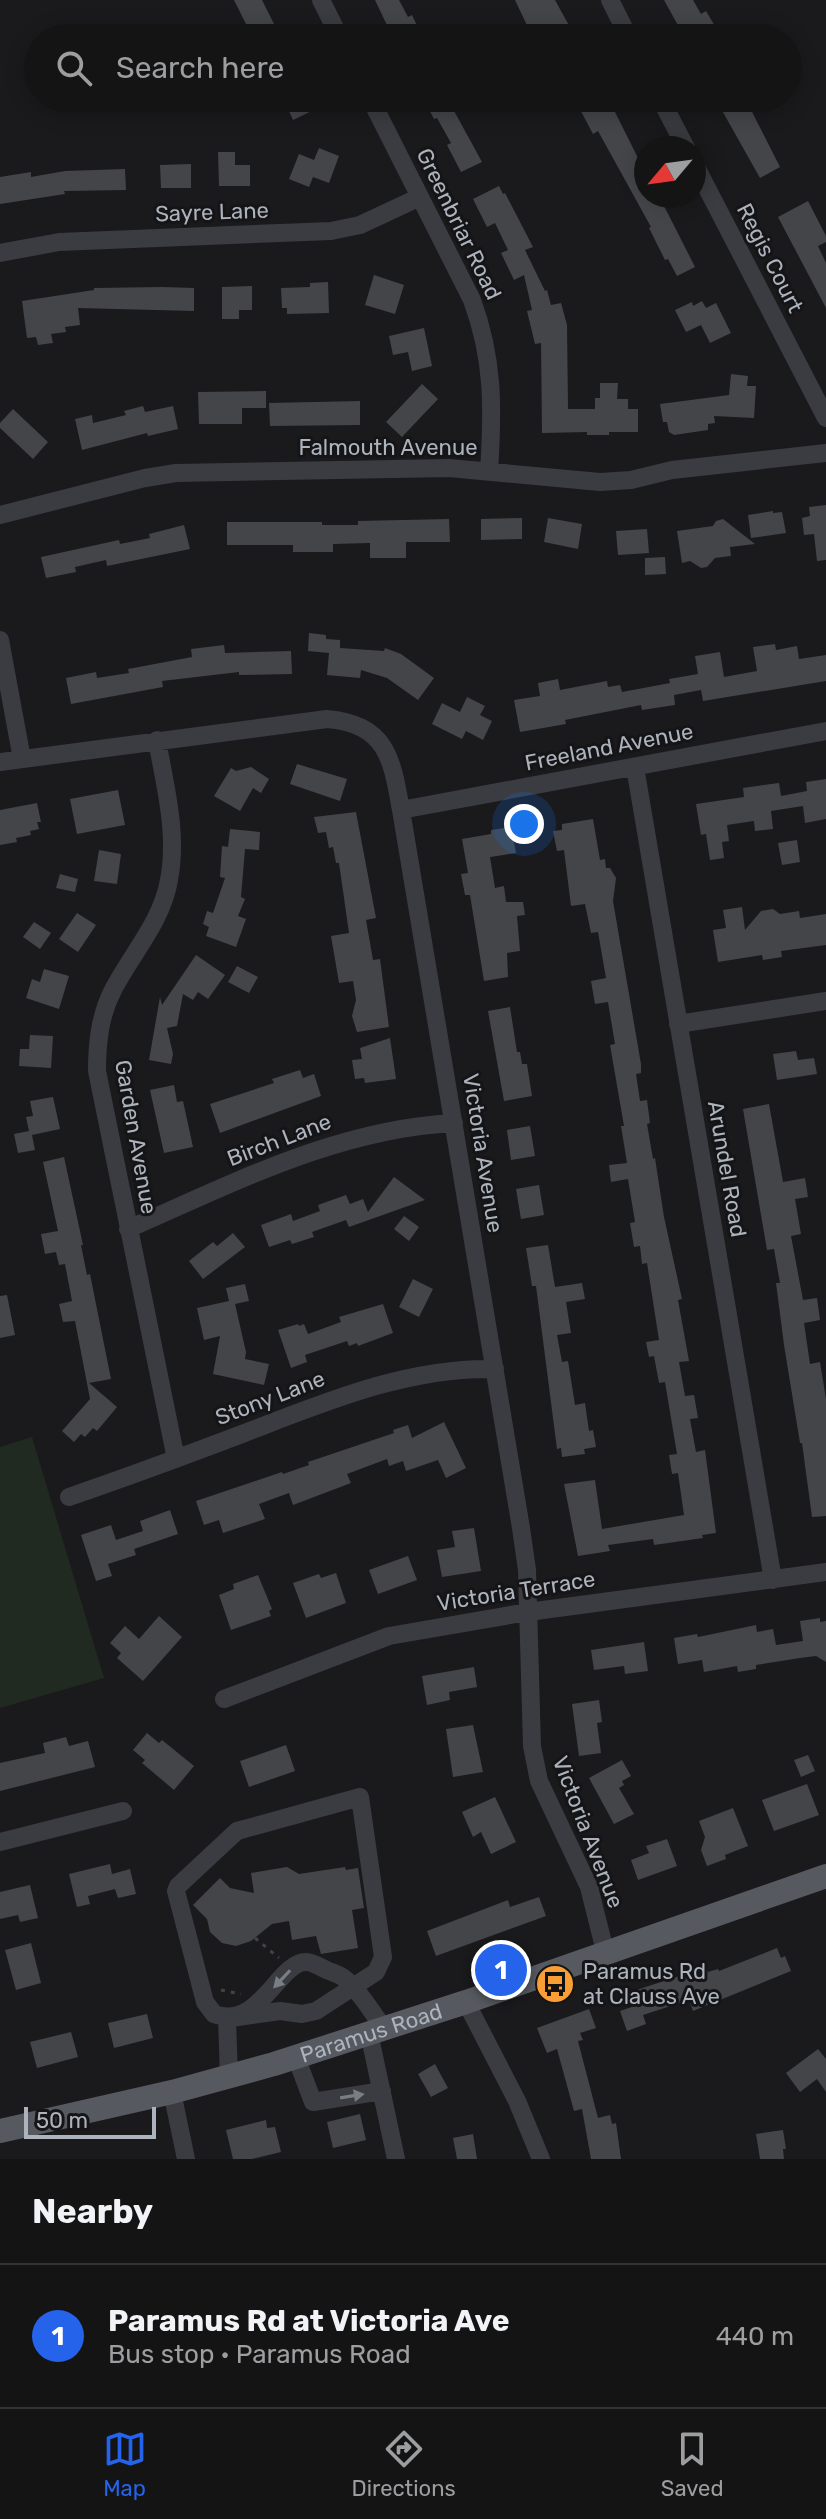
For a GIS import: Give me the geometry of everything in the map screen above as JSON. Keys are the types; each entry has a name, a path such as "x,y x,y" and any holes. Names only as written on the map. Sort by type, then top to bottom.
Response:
{"main road":[{"name":"Paramus Road","path":"1,2126 229,2078 466,2002 826,1876"}],"street":[{"path":"321,0 333,24"},
{"path":"610,0 622,24"},
{"name":"Greenbriar Road","path":"377,112 472,300 483,329 492,395 489,472"},
{"path":"667,112 680,136"},
{"name":"Regis Court","path":"706,186 826,418"},
{"name":"Sayre Lane","path":"0,253 59,242 331,231 360,225 420,197"},
{"name":"Falmouth Avenue","path":"0,515 176,473 449,468 600,482 631,480 672,470 826,453"},
{"path":"0,640 22,759"},
{"name":"Victoria Avenue","path":"0,762 327,719 360,726 375,736 385,748 393,765 401,810 523,1542 530,1722 539,1781 589,1887 605,1951"},
{"name":"Freeland Avenue","path":"401,810 826,731"},
{"name":"Garden Avenue","path":"157,740 172,830 169,882 150,930 113,989 97,1043 99,1091 176,1459"},
{"name":"Arundel Road","path":"635,767 773,1580"},
{"path":"678,1024 826,1001"},
{"name":"Birch Lane","path":"128,1229 299,1155 393,1129 454,1123"},
{"name":"Stony Lane","path":"69,1497 357,1390 442,1371 495,1369"},
{"name":"Victoria Terrace","path":"224,1699 389,1636 528,1612 826,1572"},
{"path":"360,1797 383,1957 376,1972 356,1993 316,2011 302,2014 280,2011 229,2018 214,2014 205,2002 176,1891 178,1886 237,1831 360,1797"},
{"path":"0,1842 123,1811"},
{"path":"229,2018 264,2000 302,1962 308,1961 345,1978 377,2030 382,2091 396,2159"},
{"path":"466,2002 517,2101 541,2159"},
{"path":"229,2018 229,2078"},
{"path":"296,2057 313,2102 382,2091"},
{"path":"172,2092 186,2159"}],"path":[{"path":"255,1938 282,1961"}],"shaded area":[{"path":"32,1437 104,1678 0,1708 0,1447"}],"building":[{"path":"234,0 262,0 274,24 246,24"},
{"path":"375,0 399,0 408,17 412,15 416,24 386,24"},
{"path":"515,0 555,0 568,24 526,24"},
{"path":"664,0 693,0 701,14 706,11 714,24 677,24"},
{"path":"289,112 310,112 293,120"},
{"path":"430,112 455,112 482,162 461,172 447,145 451,143 437,118 434,119"},
{"path":"581,112 615,112 634,150 634,196 598,131 593,134"},
{"path":"723,112 752,112 780,167 760,178"},
{"path":"319,148 339,156 329,183 313,177 309,187 289,179 299,154 314,160"},
{"path":"218,152 235,152 235,165 250,165 250,186 219,186"},
{"path":"191,164 191,188 161,188 160,165"},
{"path":"125,169 126,190 64,191 65,194 0,204 0,177 31,172 31,177 65,171"},
{"path":"499,186 533,247 525,250 547,290 551,305 561,303 567,325 568,409 595,409 595,398 600,398 600,383 618,383 617,399 628,399 628,409 638,409 638,432 609,432 609,435 542,433 541,343 535,344 527,311 532,310 524,275 514,280 501,253 508,250 495,223 487,227 473,199"},
{"path":"808,201 826,236 826,242 818,246 826,263 826,308 778,217"},
{"path":"641,208 665,208 695,267 677,276 668,259 665,260"},
{"path":"374,275 404,285 395,314 365,305"},
{"path":"328,282 329,313 287,314 287,308 282,308 281,288 310,287 310,283"},
{"path":"252,286 252,310 239,310 239,319 222,319 222,287"},
{"path":"94,288 194,288 194,311 78,308 80,325 65,327 66,332 51,334 53,343 38,345 36,337 27,338 22,301"},
{"path":"702,301 706,308 716,303 731,333 710,343 701,325 686,332 675,310"},
{"path":"424,328 432,366 412,371 408,352 393,355 389,336"},
{"path":"731,374 748,376 747,386 756,386 754,418 714,416 715,423 708,424 708,430 674,435 669,432 667,422 663,422 660,404 729,395"},
{"path":"422,384 438,399 402,437 386,422"},
{"path":"266,391 266,408 242,408 242,424 199,424 198,392"},
{"path":"360,401 360,425 270,426 269,403"},
{"path":"143,406 145,412 173,406 178,429 148,436 147,433 82,450 75,419 92,415 93,423 126,415 124,411"},
{"path":"13,409 48,442 33,459 0,428 0,423"},
{"path":"826,505 826,560 817,561 814,534 804,535 802,518 810,516 809,507"},
{"path":"782,512 786,533 751,538 748,515"},
{"path":"522,518 522,539 481,540 481,519"},
{"path":"548,518 582,524 578,549 544,542"},
{"path":"449,519 450,542 406,542 406,558 370,558 370,543 333,544 333,552 293,552 293,545 227,545 227,522 358,525 358,521"},
{"path":"723,519 755,544 730,547 731,556 715,558 707,567 701,568 690,561 682,563 677,531 713,526"},
{"path":"184,525 190,549 107,566 106,560 75,567 76,572 46,578 41,557 119,540 120,544 150,538 149,534"},
{"path":"647,529 649,553 618,555 616,531"},
{"path":"665,557 666,574 645,575 645,558"},
{"path":"309,633 340,640 340,648 384,651 385,648 401,654 434,678 418,700 387,678 361,670 360,678 327,675 329,653 308,651"},
{"path":"775,644 776,650 797,646 799,659 826,655 826,681 703,701 701,690 674,695 675,705 642,710 641,705 520,732 514,700 540,696 538,683 558,679 560,690 607,681 608,687 620,685 622,692 698,674 695,656 720,652 724,677 757,671 753,647"},
{"path":"224,645 225,653 291,651 292,674 239,675 239,672 162,681 163,687 71,704 66,678 96,672 97,678 129,673 128,669 192,657 191,649"},
{"path":"467,697 485,706 480,715 492,721 483,740 466,731 462,739 432,724 442,703 460,712"},
{"path":"297,764 347,779 340,801 290,784"},
{"path":"251,767 269,779 261,793 253,788 240,811 214,796 231,768 236,771"},
{"path":"826,779 826,819 805,823 803,806 771,811 773,829 755,831 754,821 727,825 729,841 722,842 724,858 710,860 706,834 701,835 696,804 744,797 743,788 779,783 781,796 807,791 806,782"},
{"path":"118,790 125,825 77,834 70,799"},
{"path":"37,803 41,822 37,822 39,829 30,831 31,835 16,838 17,842 0,845 0,810"},
{"path":"356,812 376,918 366,920 373,960 380,959 389,1027 357,1032 352,1016 356,1000 353,981 339,983 331,936 349,933 339,863 336,863 333,847 329,848 326,832 318,833 314,817"},
{"path":"593,819 600,860 605,859 606,868 610,868 616,878 613,901 641,1064 641,1073 636,1074 640,1101 647,1100 650,1123 647,1124 653,1159 682,1299 678,1300 689,1361 679,1362 685,1396 694,1395 698,1418 690,1419 696,1452 705,1450 716,1533 702,1535 703,1538 654,1545 653,1539 608,1545 610,1551 578,1556 564,1484 595,1480 602,1529 684,1515 678,1473 672,1474 669,1455 677,1454 665,1382 659,1383 654,1356 649,1357 646,1342 659,1340 647,1263 642,1264 640,1246 634,1247 630,1223 635,1222 628,1179 611,1182 609,1165 627,1163 610,1045 615,1044 608,1002 595,1004 591,981 606,978 598,932 591,933 585,904 571,906 564,850 557,851 553,831 562,830 562,824"},
{"path":"511,827 516,853 490,857 495,888 504,886 506,902 523,902 525,915 517,916 520,951 507,953 508,977 484,981 470,895 465,895 461,874 468,873 462,839"},
{"path":"230,829 260,832 259,850 245,849 241,897 245,899 238,916 246,919 236,947 206,936 209,927 203,924 207,911 213,913 225,878 220,877 222,846 228,847"},
{"path":"797,840 800,862 782,865 778,843"},
{"path":"99,850 121,854 117,884 94,881"},
{"path":"60,874 78,879 75,892 56,888"},
{"path":"742,907 745,930 761,911 773,909 780,914 799,911 800,918 826,914 826,945 781,951 782,957 763,960 762,955 718,962 713,930 726,928 723,910"},
{"path":"77,913 96,925 78,952 59,939"},
{"path":"34,922 51,933 40,949 23,937"},
{"path":"196,955 225,975 208,999 198,992 193,1000 183,994 177,1026 167,1028 173,1054 171,1064 149,1060 160,997 162,1005"},
{"path":"237,966 258,977 249,993 228,982"},
{"path":"44,969 69,976 59,1009 26,998 32,979 40,982"},
{"path":"510,1007 517,1052 520,1052 522,1064 527,1064 532,1096 504,1101 488,1011"},
{"path":"30,1035 53,1036 51,1068 19,1066 20,1049 29,1049"},
{"path":"390,1038 396,1079 365,1083 364,1078 355,1079 352,1060 362,1059 360,1048"},
{"path":"796,1051 798,1060 814,1058 817,1074 777,1080 773,1054"},
{"path":"300,1070 303,1078 314,1074 321,1096 220,1133 210,1104 274,1083 272,1079"},
{"path":"174,1085 177,1102 183,1101 193,1147 164,1153 150,1090"},
{"path":"53,1097 60,1129 32,1135 35,1150 18,1153 14,1134 29,1131 26,1117 33,1116 30,1101"},
{"path":"769,1104 783,1182 805,1178 808,1197 795,1199 801,1234 791,1236 803,1300 817,1298 820,1320 804,1323 810,1364 820,1362 826,1399 826,1516 812,1517 784,1345 776,1283 780,1283 774,1249 767,1250 743,1109"},
{"path":"530,1126 535,1156 511,1160 507,1130"},
{"path":"64,1157 111,1379 89,1383 117,1407 97,1431 93,1428 85,1437 81,1434 74,1442 62,1431 90,1399 75,1321 63,1322 59,1304 72,1301 65,1264 59,1265 56,1252 45,1254 41,1234 58,1231 43,1162"},
{"path":"394,1177 425,1200 349,1227 346,1220 312,1232 314,1237 269,1247 261,1225 291,1214 293,1221 320,1211 318,1205 346,1195 350,1204 363,1199 368,1212"},
{"path":"539,1185 544,1215 521,1219 516,1189"},
{"path":"404,1216 419,1227 409,1241 394,1229"},
{"path":"233,1233 245,1247 203,1279 189,1261 213,1242 217,1246"},
{"path":"548,1245 555,1287 582,1283 585,1299 566,1302 571,1333 557,1335 562,1362 568,1361 575,1405 585,1403 589,1431 593,1430 596,1447 584,1449 585,1454 562,1457 561,1448 557,1449 536,1286 532,1286 526,1248"},
{"path":"413,1279 433,1289 419,1317 399,1307"},
{"path":"245,1284 249,1301 235,1304 245,1359 269,1364 264,1385 213,1374 220,1336 204,1340 197,1308 229,1301 226,1288"},
{"path":"7,1295 15,1335 0,1338 0,1296"},
{"path":"383,1304 393,1333 358,1346 357,1343 349,1346 347,1341 305,1355 307,1362 291,1368 278,1330 304,1324 308,1334 341,1322 339,1317"},
{"path":"444,1422 466,1468 446,1478 438,1460 406,1471 403,1461 389,1466 387,1459 347,1474 351,1483 293,1505 289,1493 259,1504 265,1519 223,1533 219,1520 204,1525 196,1501 309,1465 308,1462 394,1433 393,1430 408,1425 412,1438"},
{"path":"170,1510 178,1534 134,1549 136,1555 108,1564 112,1576 96,1581 81,1535 111,1525 116,1540 143,1531 140,1521"},
{"path":"474,1528 481,1571 442,1577 437,1550 455,1547 452,1531"},
{"path":"408,1556 417,1580 378,1594 369,1570"},
{"path":"336,1573 346,1603 306,1618 293,1583 319,1574 321,1578"},
{"path":"258,1575 272,1609 269,1611 271,1616 231,1630 219,1595 234,1589 233,1584"},
{"path":"159,1616 182,1637 143,1681 117,1658 121,1653 110,1643 125,1626 139,1639"},
{"path":"820,1618 820,1622 826,1621 826,1662 816,1656 756,1665 756,1669 738,1672 737,1666 704,1672 702,1660 678,1664 674,1638 697,1634 698,1637 756,1625 757,1632 773,1629 776,1645 803,1641 800,1621"},
{"path":"644,1642 648,1671 625,1674 624,1666 594,1670 591,1650"},
{"path":"474,1667 477,1687 449,1692 450,1700 427,1705 422,1676"},
{"path":"599,1700 602,1722 597,1723 601,1753 579,1756 572,1704"},
{"path":"473,1725 483,1772 453,1777 446,1729"},
{"path":"147,1733 159,1743 162,1740 194,1766 174,1790 142,1763 145,1760 133,1750"},
{"path":"66,1737 69,1746 88,1741 95,1767 0,1791 0,1763 45,1753 43,1743"},
{"path":"286,1745 295,1771 249,1787 240,1761"},
{"path":"808,1755 815,1771 801,1777 794,1760"},
{"path":"622,1760 631,1776 622,1781 624,1785 619,1788 634,1814 614,1824 589,1778"},
{"path":"807,1784 819,1815 774,1831 762,1800"},
{"path":"495,1797 516,1842 491,1854 481,1832 473,1837 462,1812"},
{"path":"733,1808 748,1846 707,1866 701,1850 705,1837 699,1821"},
{"path":"667,1839 677,1866 638,1880 631,1860 649,1853 646,1846"},
{"path":"110,1864 112,1874 130,1869 136,1894 118,1898 115,1889 88,1896 90,1904 77,1907 69,1874"},
{"path":"287,1867 299,1874 358,1868 364,1908 352,1910 358,1948 321,1954 316,1936 292,1940 289,1921 272,1924 251,1941 236,1946 222,1943 210,1932 207,1919 193,1905 220,1878 230,1888 254,1893 251,1873"},
{"path":"30,1885 38,1918 20,1922 18,1915 0,1919 0,1892"},
{"path":"539,1897 546,1916 436,1956 427,1931 508,1900 510,1907"},
{"path":"31,1943 41,1983 16,1990 5,1950"},
{"path":"777,1948 781,1958 785,1956 791,1971 693,2011 689,2000 643,2015 646,2024 627,2031 620,2011 632,2007 627,1993 698,1970 719,1971"},
{"path":"589,2009 596,2028 580,2033 583,2040 578,2041 598,2118 610,2115 612,2124 616,2123 621,2159 591,2159 582,2109 574,2111 557,2049 547,2053 537,2028"},
{"path":"147,2014 153,2038 114,2048 108,2023"},
{"path":"71,2032 78,2057 37,2068 30,2042"},
{"path":"818,2049 826,2059 826,2092 817,2079 800,2092 786,2073"},
{"path":"435,2064 448,2088 431,2097 418,2074"},
{"path":"360,2114 366,2140 333,2148 327,2122"},
{"path":"266,2120 267,2128 275,2127 281,2152 252,2159 233,2159 226,2130"},
{"path":"783,2130 784,2159 760,2159 756,2134"},
{"path":"473,2134 477,2159 457,2159 453,2138"}],"place":[{"name":"Paramus Rd at Victoria Ave","path":"501,1970"},
{"name":"Paramus Rd at Clauss Ave","path":"555,1984"}]}
